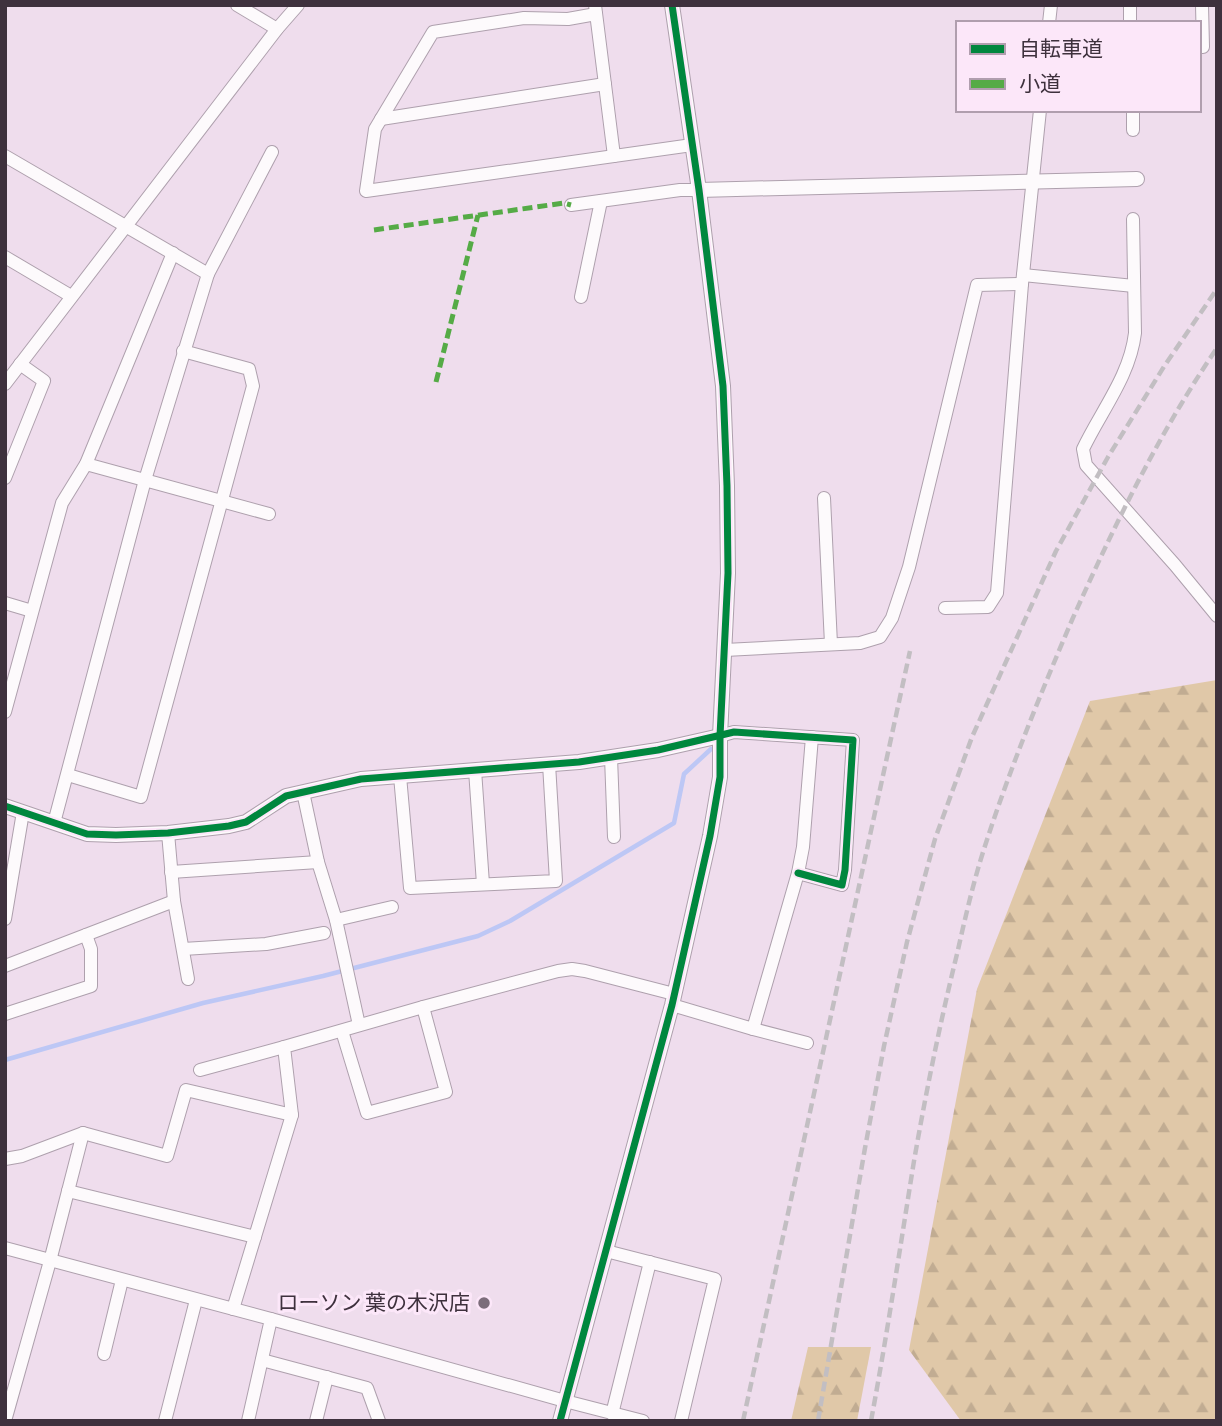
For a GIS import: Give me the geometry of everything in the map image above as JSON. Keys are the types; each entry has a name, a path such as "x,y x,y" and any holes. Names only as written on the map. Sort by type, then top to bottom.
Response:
{"street":[{"path":"237,5 277,29"},
{"path":"5,384 298,5"},
{"path":"560,1421 673,999 710,836 720,776 728,561 723,386 699,190 672,5"},
{"path":"1201,47 1202,5"},
{"path":"614,156 595,10 568,19 524,18 433,32 375,129 366,191 692,145"},
{"path":"381,119 605,84"},
{"path":"944,608 988,607 997,593 1040,112"},
{"path":"1133,112 1133,130"},
{"path":"54,823 145,480 208,274 272,152"},
{"path":"5,156 208,274"},
{"path":"571,205 680,190 1137,179"},
{"path":"581,297 601,201"},
{"path":"1133,219 1133,351 1127,368 1083,449 1086,464 1217,616"},
{"path":"5,712 62,503 86,464 173,253"},
{"path":"5,257 71,296"},
{"path":"724,650 860,643 880,637 892,618 909,567 977,285 1023,280 1134,286"},
{"path":"68,775 141,797 222,501 253,386 249,369 183,351"},
{"path":"5,478 44,381 20,364"},
{"path":"86,464 269,514"},
{"path":"824,498 831,644"},
{"path":"5,603 32,611"},
{"path":"5,806 86,834 168,833 247,822 286,796 361,779 611,757 657,750 734,732 853,740 842,885 798,873"},
{"path":"753,1029 798,873 803,847 812,737"},
{"path":"611,757 614,837"},
{"path":"400,776 410,888 556,881 549,764"},
{"path":"475,770 483,884"},
{"path":"303,792 318,862 336,920 359,1026"},
{"path":"5,919 23,812"},
{"path":"168,833 174,901 188,979"},
{"path":"171,872 318,862"},
{"path":"5,965 174,901"},
{"path":"336,920 392,907"},
{"path":"183,949 266,944 324,933"},
{"path":"5,1014 91,986 91,949 86,935"},
{"path":"200,1070 423,1007 572,969 673,999 753,1029 807,1043"},
{"path":"342,1031 367,1113 446,1092 423,1007"},
{"path":"233,1310 292,1115 284,1047"},
{"path":"5,1159 22,1156 83,1133 166,1156 186,1090 292,1115"},
{"path":"5,1421 83,1133"},
{"path":"68,1191 255,1237"},
{"path":"5,1248 643,1421"},
{"path":"606,1251 715,1279 681,1421"},
{"path":"612,1414 650,1262"},
{"path":"104,1354 122,1280"},
{"path":"165,1421 196,1300"},
{"path":"248,1421 271,1319"},
{"path":"262,1360 367,1388 379,1421"},
{"path":"316,1421 327,1377"}],"green space":[{"path":"1217,680 1217,1421 961,1421 909,1350 977,989 1090,701"},
{"path":"808,1347 871,1347 857,1421 791,1421"}],"waterway":[{"path":"5,1060 203,1003 323,976 478,936 510,921 674,823 684,774 711,749"}],"railway":[{"path":"818,1421 884,1046 907,942 935,839 972,737 1056,551 1108,457 1165,365 1217,289"},
{"path":"871,1421 928,1083 966,914 984,849 1025,733 1088,585 1157,447 1217,348"},
{"path":"743,1421 910,651"}],"marked path":[{"path":"374,230 564,203 571,205"},
{"path":"436,382 478,215"}],"cycle path":[{"path":"560,1421 672,1005 710,836 720,777 728,573 723,386 699,190 672,5"},
{"path":"5,806 87,834 168,833 246,822 286,796 361,779 579,762 658,750 734,732 853,740 842,885 798,873"}],"place":[{"name":"ローソン 葉の木沢店","path":"484,1303"}]}
